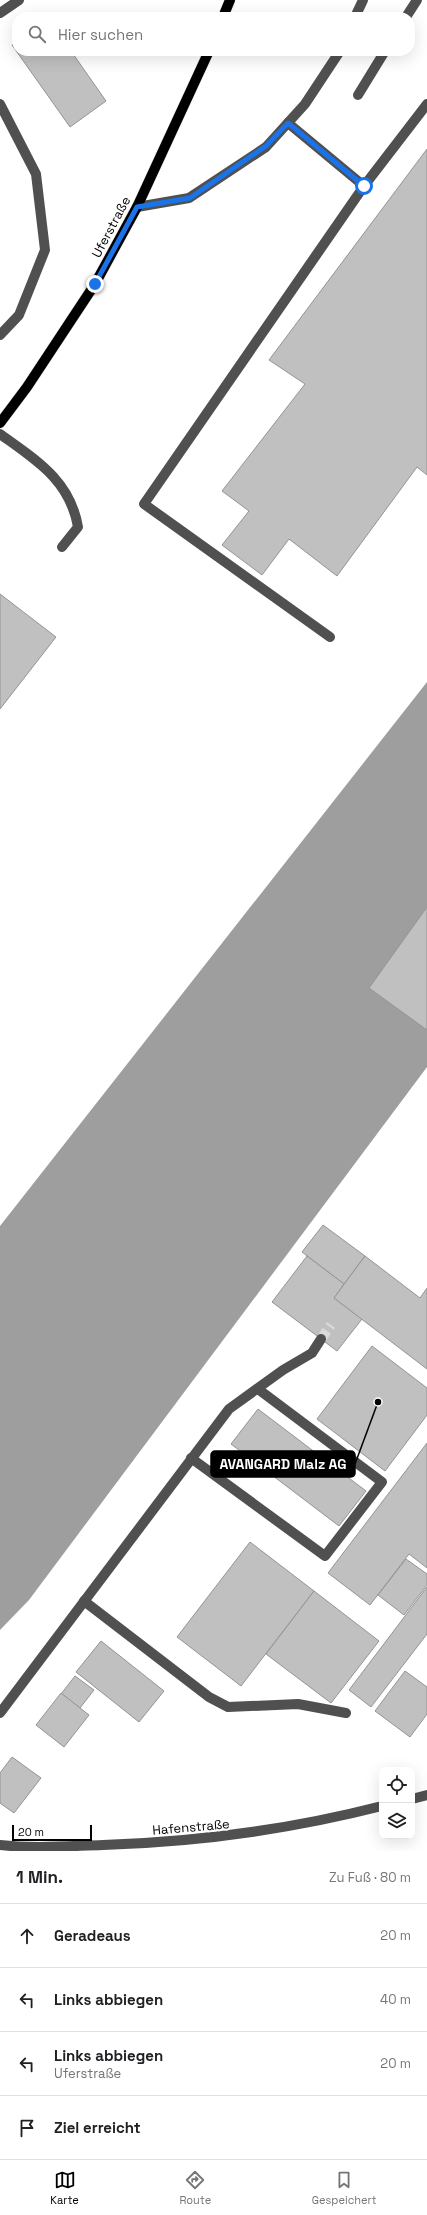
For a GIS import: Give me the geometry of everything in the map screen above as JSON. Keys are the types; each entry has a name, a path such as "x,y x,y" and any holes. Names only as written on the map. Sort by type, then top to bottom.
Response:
{"main road":[{"path":"225,12 230,0"},
{"name":"Uferstraße","path":"0,423 27,387 95,284 137,207 207,56"}],"street":[{"path":"0,12 19,0"},
{"path":"357,12 363,0"},
{"path":"409,12 417,0"},
{"path":"137,207 190,198 266,146 305,104 337,56"},
{"path":"358,95 382,56"},
{"path":"0,104 36,174 44,250 18,315 0,335"},
{"path":"330,637 144,504 364,186 427,104"},
{"path":"288,123 364,186"},
{"path":"0,434 45,467 66,491 78,527 62,547"},
{"path":"0,1714 191,1458 229,1410 284,1370 312,1353 321,1339"},
{"path":"191,1458 325,1556 382,1482 258,1389"},
{"path":"84,1602 209,1697 228,1707 298,1704 346,1713"},
{"path":"415,1797 427,1795"},
{"name":"Hafenstraße","path":"0,1845 108,1848 175,1842 242,1835 379,1807"}],"shaded area":[{"path":"427,682 427,1067 29,1600 0,1630 0,1226"}],"building":[{"path":"20,56 74,56 106,101 70,127"},
{"path":"427,149 427,475 417,467 337,576 289,539 262,575 222,545 249,511 222,491 305,384 269,360"},
{"path":"0,594 56,637 0,709"},
{"path":"427,907 427,1030 369,988"},
{"path":"323,1225 365,1256 344,1284 302,1252"},
{"path":"307,1256 344,1284 334,1298 362,1319 337,1351 272,1302"},
{"path":"365,1256 420,1298 427,1288 427,1369 334,1298"},
{"path":"372,1346 427,1388 427,1415 385,1471 317,1419"},
{"path":"258,1409 366,1491 339,1526 231,1444"},
{"path":"427,1443 427,1568 409,1554 370,1605 328,1573"},
{"path":"250,1542 314,1591 241,1686 177,1637"},
{"path":"406,1559 427,1574 427,1585 404,1615 378,1595"},
{"path":"427,1587 427,1634 371,1707 349,1690"},
{"path":"314,1591 379,1641 331,1703 266,1654"},
{"path":"101,1641 164,1691 139,1722 76,1672"},
{"path":"405,1671 427,1687 427,1714 410,1737 375,1711"},
{"path":"75,1676 94,1690 80,1708 61,1694"},
{"path":"61,1693 89,1715 64,1747 36,1725"},
{"path":"12,1757 41,1778 14,1813 0,1803 0,1773"}],"tunnel":[{"path":"321,1339 331,1325"}],"place":[{"name":"AVANGARD Malz AG","path":"378,1402"}],"route":[{"path":"95,284 137,207 190,198 266,146 288,123 364,186"}]}
